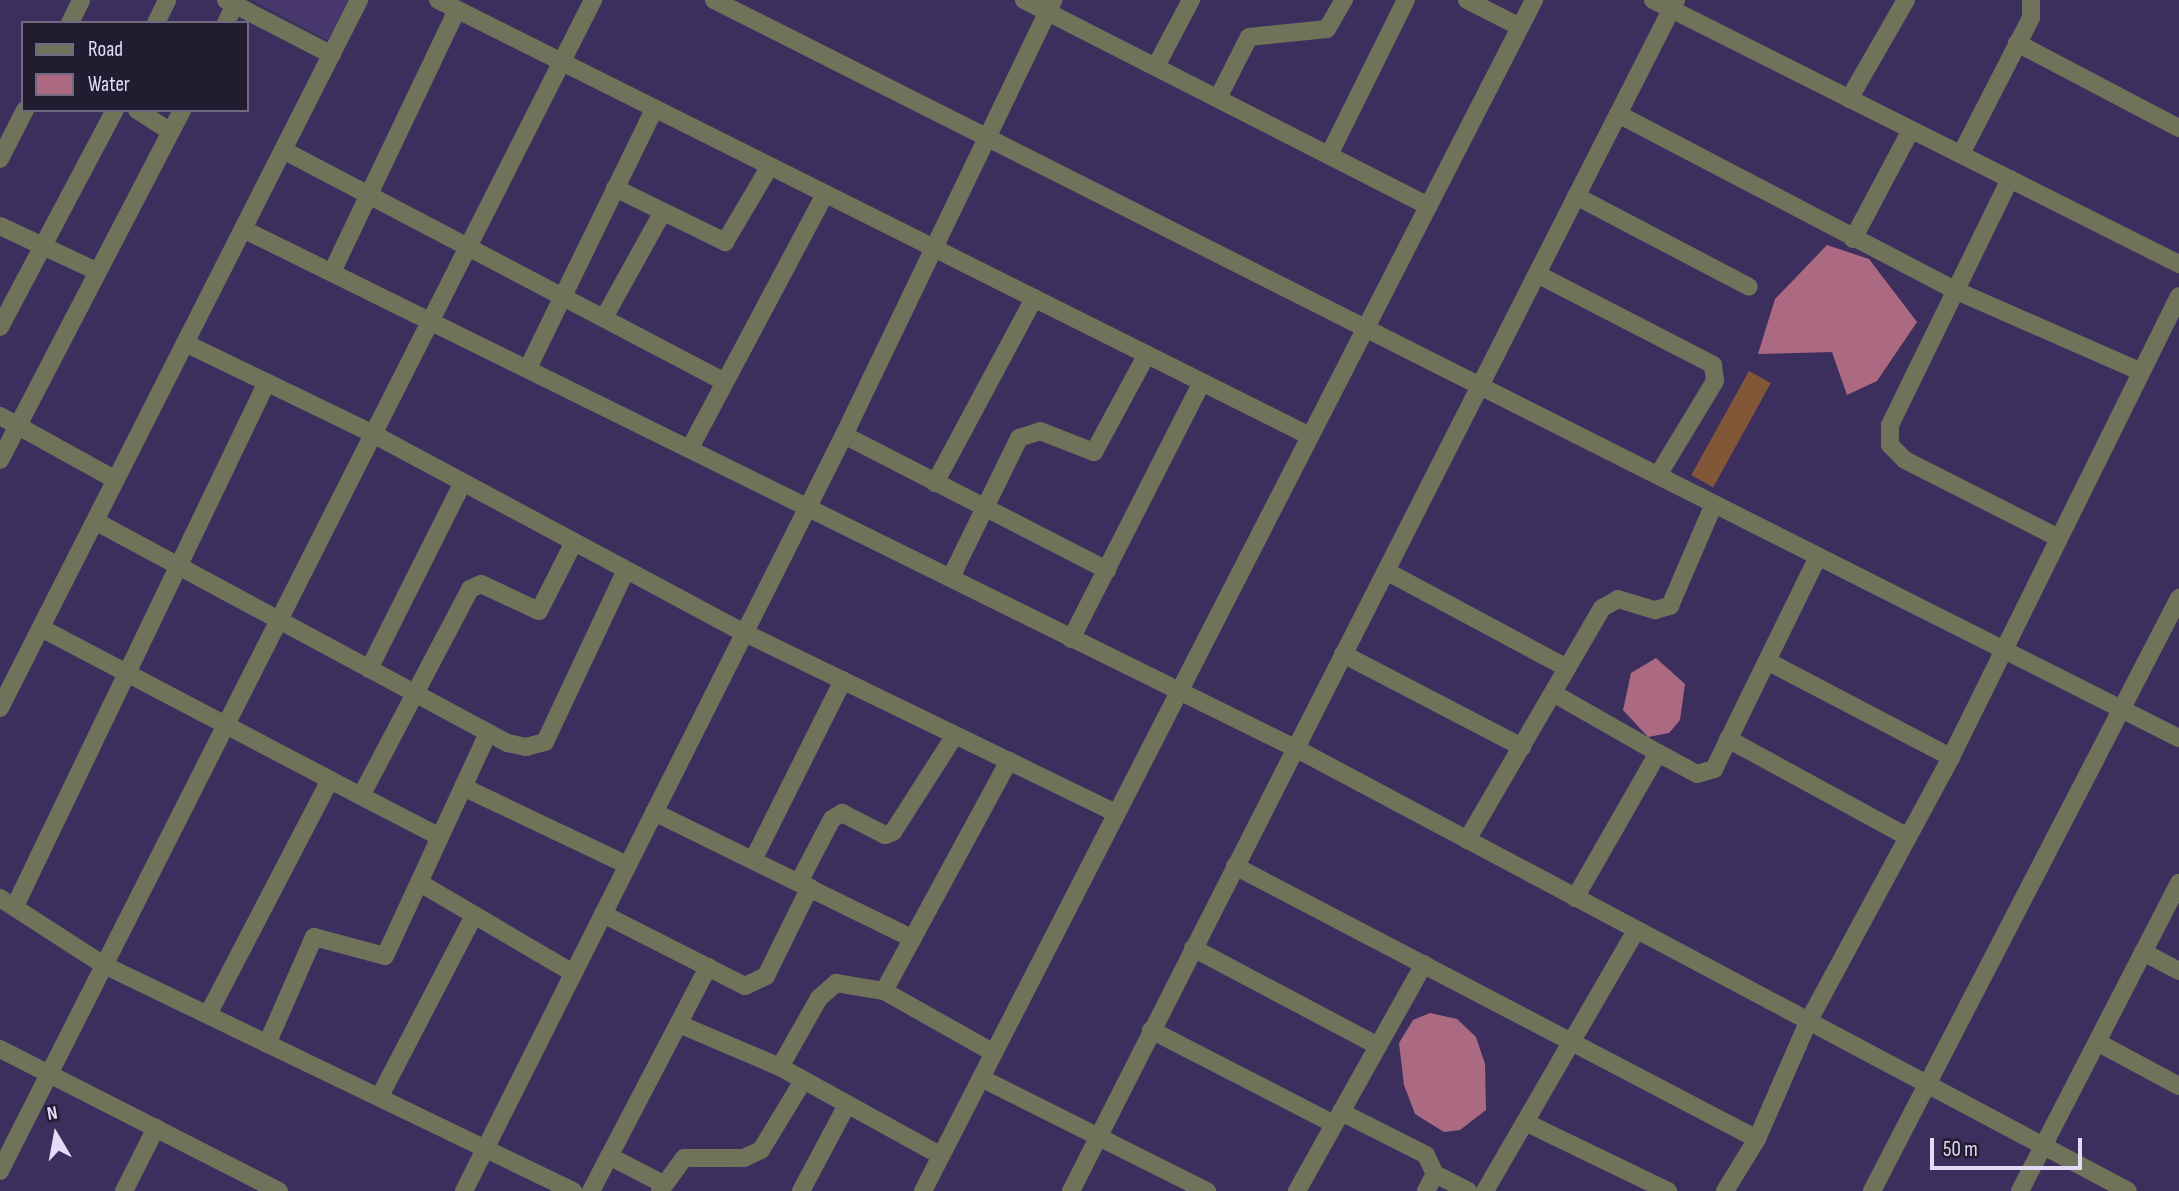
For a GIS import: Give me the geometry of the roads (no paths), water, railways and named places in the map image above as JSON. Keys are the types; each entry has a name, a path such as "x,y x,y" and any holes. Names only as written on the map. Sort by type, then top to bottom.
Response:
{"street":[{"path":"71,21 81,0"},
{"path":"157,21 167,0"},
{"path":"0,708 359,0"},
{"path":"438,0 1310,436"},
{"path":"0,1171 223,722 431,320 559,60 593,0"},
{"path":"714,0 2179,738"},
{"path":"1024,0 1051,5 1156,66 1429,206"},
{"path":"1156,66 1191,0"},
{"path":"1218,97 1249,37 1327,29 1344,0"},
{"path":"1329,155 1406,0"},
{"path":"1467,0 1520,27"},
{"path":"923,1191 1534,0"},
{"path":"1653,0 1673,5 1849,99 2179,264"},
{"path":"1849,99 1906,0"},
{"path":"1961,154 2034,11 2031,0"},
{"path":"226,21 230,2 332,55"},
{"path":"464,1191 844,435 984,136 1051,5"},
{"path":"1071,1191 1673,5"},
{"path":"332,272 457,10"},
{"path":"2017,43 2179,128"},
{"path":"528,368 655,108"},
{"path":"0,159 24,112"},
{"path":"0,327 41,245 114,112"},
{"path":"140,112 171,132"},
{"path":"0,460 181,112"},
{"path":"1618,114 1957,291 2139,371"},
{"path":"1853,239 1911,130"},
{"path":"283,150 563,293 724,382"},
{"path":"615,188 725,242 770,166"},
{"path":"2010,179 1890,425 1890,445 1905,460 2057,537"},
{"path":"690,448 825,194"},
{"path":"1576,196 1749,287"},
{"path":"605,316 662,213"},
{"path":"0,226 96,271"},
{"path":"243,229 1295,748 1924,1086 2128,1191"},
{"path":"1537,274 1713,365 1716,381 1658,475"},
{"path":"1725,1191 1757,1139 1808,1022 1951,757 2002,648 2179,296"},
{"path":"935,483 1034,298"},
{"path":"185,343 373,434 743,632 1116,813"},
{"path":"951,577 1019,438 1032,430 1084,451 1102,446 1146,354"},
{"path":"267,382 128,672 8,902 103,964 267,1044 381,1094 573,1191"},
{"path":"1071,639 1202,382"},
{"path":"0,416 116,480"},
{"path":"844,435 1107,570"},
{"path":"369,668 463,482"},
{"path":"1467,840 1602,608 1618,599 1655,610 1670,606 1714,504"},
{"path":"95,521 488,733 526,747 545,742 626,570"},
{"path":"360,796 470,589 481,584 539,611 574,542"},
{"path":"1553,693 1658,753 1707,774 1728,739 1818,556"},
{"path":"1386,571 1567,668"},
{"path":"1872,1191 2179,598"},
{"path":"41,628 440,837"},
{"path":"1343,654 1522,747"},
{"path":"1767,661 1951,757"},
{"path":"754,860 842,680"},
{"path":"267,1044 314,937 385,956 488,733"},
{"path":"603,914 745,986 766,976 832,818 842,813 885,835 893,832 955,735"},
{"path":"1728,739 1906,836"},
{"path":"1574,898 1658,753"},
{"path":"884,991 1009,761"},
{"path":"208,1014 330,780"},
{"path":"463,787 627,865"},
{"path":"654,812 913,939"},
{"path":"1235,866 1757,1139"},
{"path":"420,883 573,973"},
{"path":"2020,1191 2179,883"},
{"path":"381,1094 474,915"},
{"path":"1485,1191 1574,1043 1636,930"},
{"path":"1193,948 1378,1046"},
{"path":"2143,952 2179,971"},
{"path":"1297,1191 1424,964"},
{"path":"591,1191 708,967"},
{"path":"780,1067 819,998 835,983 884,991 994,1053"},
{"path":"679,1024 780,1067 941,1156"},
{"path":"1151,1030 1338,1118 1426,1155 1435,1174 1468,1191"},
{"path":"2097,1042 2179,1086"},
{"path":"0,1049 279,1191"},
{"path":"981,1078 1207,1191"},
{"path":"609,1156 662,1188 684,1158 744,1158 761,1150 803,1081"},
{"path":"801,1191 847,1105"},
{"path":"1525,1122 1668,1191"},
{"path":"124,1191 156,1128"},
{"path":"1426,1191 1435,1174"}],"water":[{"path":"1827,245 1869,259 1917,322 1877,381 1847,395 1832,352 1758,354 1775,299"},
{"path":"1656,658 1685,684 1680,720 1669,733 1648,737 1623,710 1631,673"},
{"path":"1430,1013 1457,1019 1476,1037 1485,1064 1486,1110 1460,1130 1444,1132 1415,1114 1404,1085 1399,1043 1413,1020"}]}
